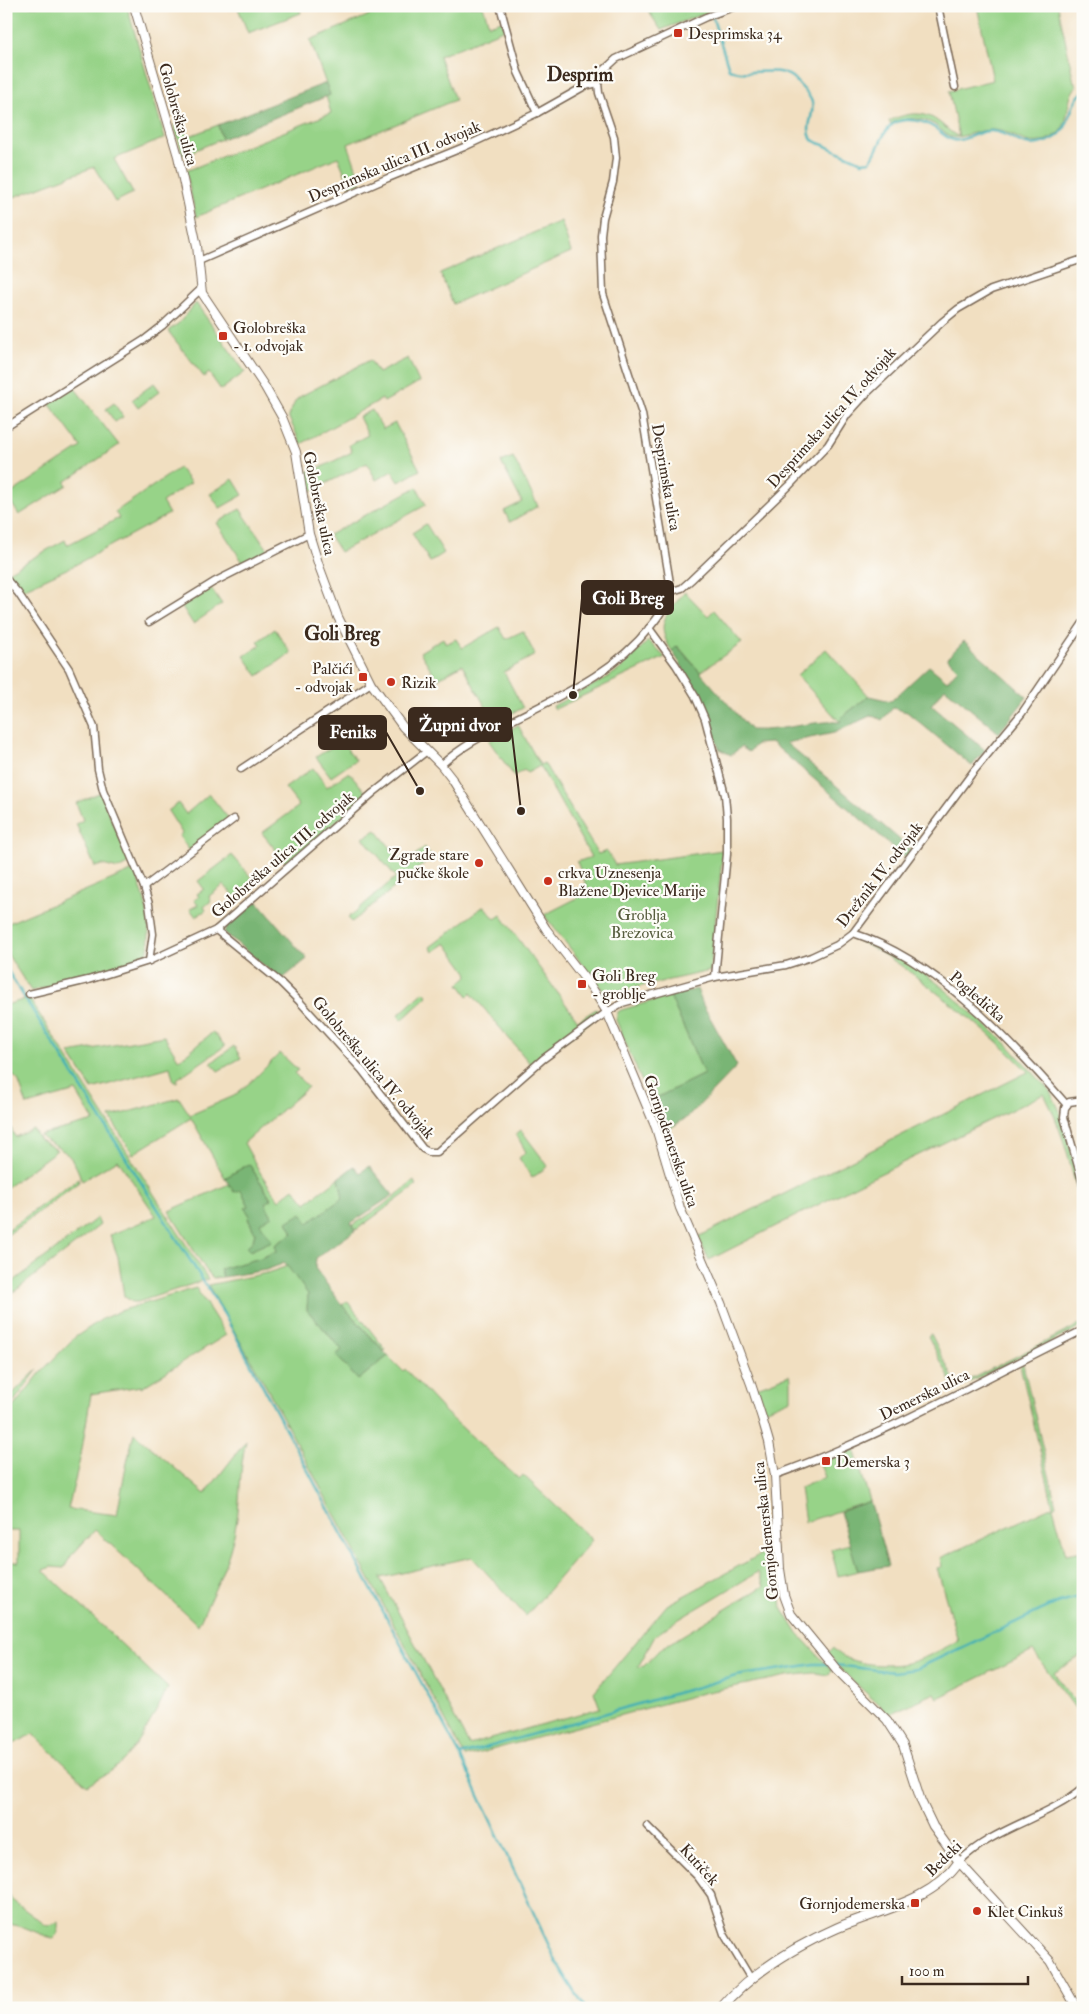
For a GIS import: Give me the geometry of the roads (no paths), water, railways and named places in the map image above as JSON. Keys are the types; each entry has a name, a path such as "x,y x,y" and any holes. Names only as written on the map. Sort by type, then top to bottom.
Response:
{"main road":[{"name":"Bedeki","path":"721,2008 751,1979 776,1960 836,1928 935,1888 946,1879 959,1862"}],"street":[{"name":"Golobreška ulica","path":"134,6 178,156 194,227 201,288 204,298 256,374 282,418 296,452 309,534 336,610 371,682 403,727 452,778 546,930 592,988 607,1012"},
{"path":"500,6 518,72 537,113"},
{"path":"598,83 601,73 616,59 706,17 736,6"},
{"path":"938,6 955,87"},
{"name":"Desprimska ulica III. odvojak","path":"199,261 388,178 464,147 537,113 572,93 598,83"},
{"name":"Desprimska ulica","path":"598,83 599,93 614,137 616,152 613,182 603,218 601,235 603,294 642,414 666,554 670,592"},
{"name":"Desprimska ulica IV. odvojak","path":"670,592 682,588 691,580 788,486 828,445 847,415 942,322 990,290 1083,259"},
{"path":"6,427 144,340 162,326 201,288"},
{"path":"149,622 214,582 309,534"},
{"path":"6,579 18,593 69,669 94,727 98,769 106,798 144,887 152,920 153,934 149,960"},
{"path":"441,765 464,746 597,676 622,658 665,607 670,592"},
{"name":"Drežnik IV. odvojak","path":"607,1012 622,1004 715,977 786,965 811,957 837,945 853,933 973,772 1022,713 1083,624"},
{"path":"649,628 676,665 695,696 705,718 725,795 727,854 715,977"},
{"path":"241,769 371,682"},
{"name":"Golobreška ulica III. odvojak","path":"30,994 88,980 149,960 216,930 373,792 427,751"},
{"path":"144,887 234,819"},
{"name":"Golobreška ulica IV. odvojak","path":"216,930 280,982 299,1001 362,1070 420,1145 429,1152 437,1152 443,1148 536,1065 607,1012"},
{"name":"Pogledička","path":"853,933 875,940 901,954 942,983 1007,1040 1067,1105"},
{"name":"Gornjodemerska ulica","path":"607,1012 656,1128 677,1201 721,1303 751,1384 769,1442 774,1476 780,1569 787,1605 799,1627 837,1670 887,1720 897,1734 908,1756 927,1816 959,1862 1050,1961 1077,2008"},
{"path":"1083,1100 1072,1101 1067,1105 1064,1112 1065,1126 1083,1184"},
{"name":"Demerska ulica","path":"774,1476 801,1467 852,1444 1083,1330"},
{"name":"Bedeki","path":"959,1862 977,1845 1068,1798 1083,1788"},
{"name":"Kutiček","path":"647,1826 698,1877 711,1895 724,1934 751,1979"}],"waterway":[{"path":"709,6 729,69 745,72 778,72 793,78 806,92 812,102 813,107 809,126 812,140 862,162 870,161 887,130 895,123 904,120 926,123 954,140 991,131 1007,135 1026,144 1042,143 1053,139 1064,129 1074,103 1083,92"},
{"path":"6,968 224,1314 460,1755 557,1963 585,2008"},
{"path":"835,1665 894,1672 916,1669 1059,1602 1083,1596"},
{"path":"460,1755 736,1676 814,1664 829,1664"}],"place":[{"name":"Desprimska 34","path":"678,33"},
{"name":"Golobreška - 1. odvojak","path":"223,336"},
{"name":"Palčići - odvojak","path":"363,677"},
{"name":"Rizik","path":"391,682"},
{"name":"Goli Breg","path":"573,695"},
{"name":"Feniks","path":"420,791"},
{"name":"Župni dvor","path":"521,811"},
{"name":"Zgrade stare pučke škole","path":"479,863"},
{"name":"crkva Uznesenja Blažene Djevice Marije","path":"548,881"},
{"name":"Goli Breg - groblje","path":"582,984"},
{"name":"Demerska 3","path":"826,1461"},
{"name":"Gornjodemerska","path":"915,1903"},
{"name":"Klet Cinkuš","path":"977,1911"}],"district":[{"name":"Desprim","path":"580,74"},
{"name":"Goli Breg","path":"342,633"}],"park label":[{"name":"Groblja Brezovica","path":"642,923"}]}
